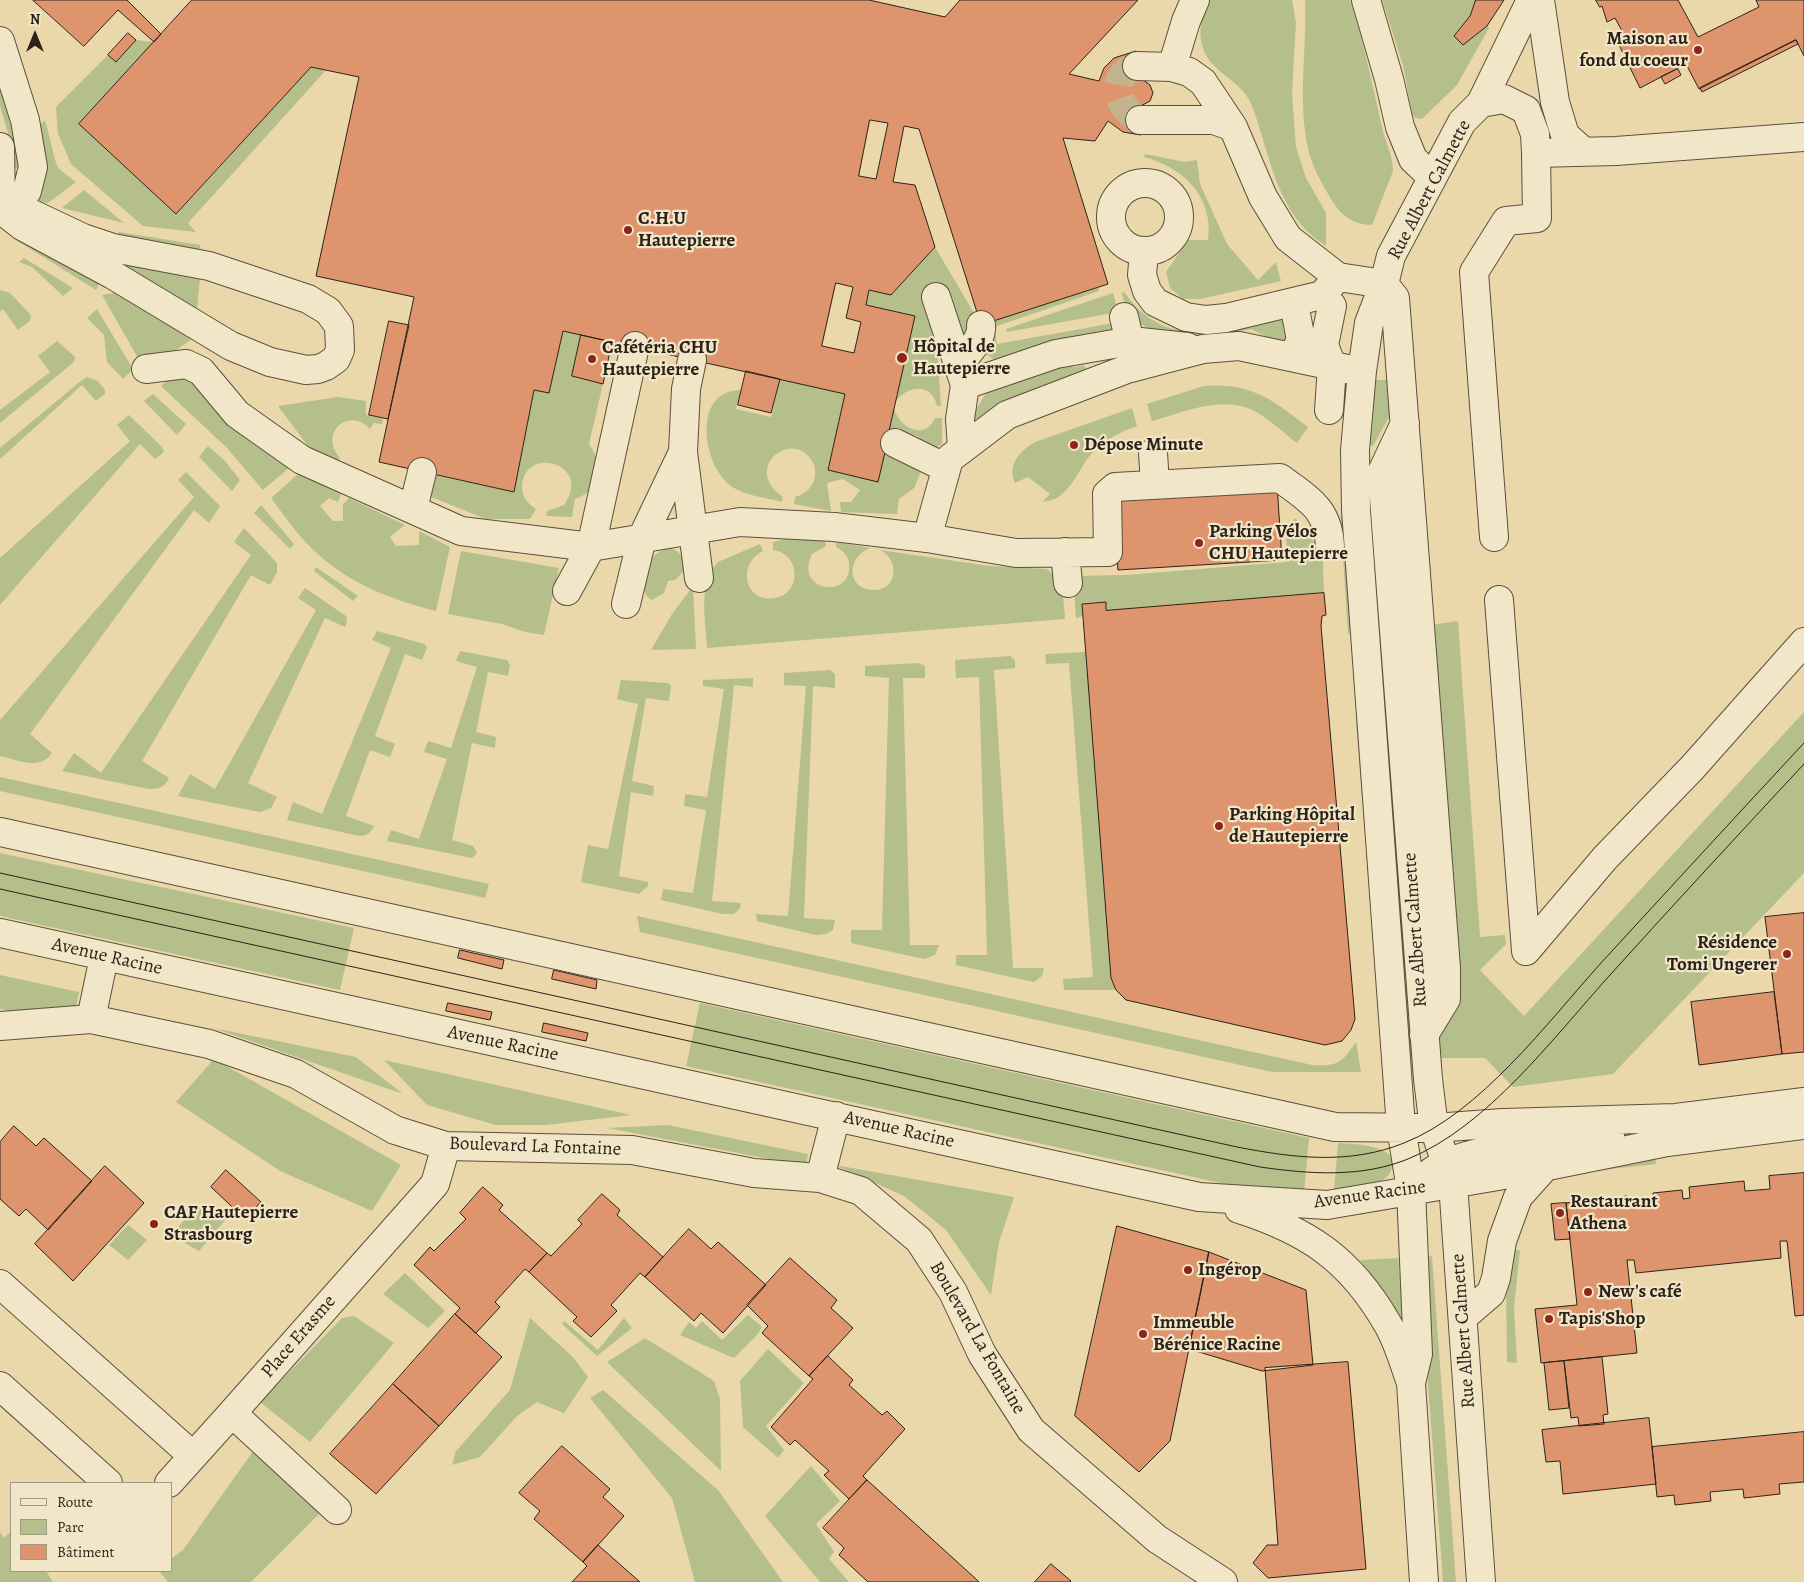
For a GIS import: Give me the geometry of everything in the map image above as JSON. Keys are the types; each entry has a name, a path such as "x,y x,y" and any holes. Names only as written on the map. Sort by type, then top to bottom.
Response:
{"street":[{"path":"1172,67 1186,21 1195,0"},
{"path":"1366,0 1389,78 1400,127 1413,159 1432,176"},
{"path":"1481,103 1531,0"},
{"path":"1540,0 1555,102 1565,135 1584,152"},
{"path":"0,41 25,120 33,166 27,191 1,205"},
{"path":"1137,66 1172,67 1190,72 1203,82 1233,127 1263,197 1288,238 1338,277 1384,284"},
{"name":"Rue Albert Calmette","path":"1424,1582 1411,1383 1418,1354 1411,1190 1401,1127 1367,672 1356,510 1355,450 1369,323 1384,284 1391,256 1462,122 1481,103 1504,99 1526,110 1535,134 1536,153"},
{"path":"1140,120 1214,120 1233,127"},
{"path":"1494,537 1474,272 1506,220 1537,218 1536,153 1584,152 1804,137"},
{"path":"0,147 1,205 8,216 22,226 113,275 231,346 270,362 306,370 326,366 336,359 340,350 339,326 328,311 308,299 209,266 113,248 83,238 30,213 1,205"},
{"path":"1144,252 1142,275 1147,291 1156,302 1168,310 1186,317 1206,320 1226,318 1322,295 1338,277"},
{"name":"Rue Albert Calmette","path":"1384,284 1395,298 1405,423 1382,472 1396,669 1424,1035 1434,1128 1449,1172 1463,1317 1481,1582"},
{"path":"936,297 962,375"},
{"path":"1320,356 1332,306"},
{"path":"1296,309 1320,356 1329,410"},
{"path":"926,538 954,458 960,419 962,375 982,331 981,325"},
{"path":"962,375 1127,338 1204,348 1239,346 1320,356"},
{"path":"954,458 1007,415 1127,338"},
{"path":"567,591 591,547 635,346"},
{"path":"146,369 193,353 201,371 237,414 298,465 413,509 459,540 591,547 740,522 834,527 926,538 1016,553 1065,552 1108,563 1107,494 1115,487 1283,474 1318,507 1325,519 1330,546"},
{"path":"692,360 686,389 683,452 699,578"},
{"path":"1405,423 1446,968 1446,999 1424,1035"},
{"path":"895,443 954,458"},
{"path":"626,604 642,538 683,452"},
{"path":"1153,453 1156,484"},
{"path":"413,509 422,472"},
{"path":"1065,552 1068,583"},
{"path":"1499,600 1526,951 1605,858 1692,768 1804,642"},
{"path":"1367,672 1396,669"},
{"path":"0,832 699,985 1319,1125 1335,1127 1434,1128 1503,1123 1676,1118 1804,1102"},
{"name":"Avenue Racine","path":"0,933 1199,1197 1327,1205 1372,1199 1411,1190 1449,1172 1545,1167 1667,1142 1804,1125"},
{"path":"91,1019 104,957"},
{"name":"Boulevard La Fontaine","path":"0,1026 91,1019 209,1044 296,1074 396,1130 446,1146 632,1150 754,1173 820,1178 861,1191 919,1240 953,1292 982,1354 1031,1430 1157,1539 1222,1582"},
{"path":"820,1178 836,1116"},
{"path":"1449,1172 1500,1149 1625,1134 1676,1118"},
{"name":"Place Erasme","path":"170,1482 435,1184 446,1146"},
{"path":"1463,1317 1491,1293 1496,1278 1502,1241 1518,1198 1532,1179 1545,1167"},
{"path":"1199,1197 1264,1218 1302,1234 1337,1258 1364,1289 1388,1324 1411,1383"},
{"path":"0,1284 194,1456"},
{"path":"0,1386 107,1482"},
{"path":"232,1414 337,1510"}],"green space":[{"path":"1209,0 1292,0 1296,22 1292,94 1296,147 1306,178 1326,213 1326,246 1300,224 1283,196 1276,181 1249,99 1241,89 1210,62 1206,55 1201,42 1200,29 1202,17"},
{"path":"1305,0 1350,0 1355,16 1368,63 1383,133 1393,165 1393,171 1372,225 1351,220 1341,212 1332,201 1315,169 1309,153 1305,134 1303,96"},
{"path":"1382,0 1476,0 1470,16 1454,36 1463,45 1487,26 1489,28 1457,85 1422,119 1415,118 1412,114 1403,65"},
{"path":"136,40 154,42 79,124 177,214 311,67 326,70 188,223 196,232 143,226 71,164 58,134 56,107 108,55 116,62"},
{"path":"0,70 27,167 15,168 11,143 0,106"},
{"path":"45,120 59,169 76,182 48,203 39,202 46,173 38,127"},
{"path":"1145,154 1185,162 1197,160 1200,184 1227,244 1258,280 1276,262 1281,281 1200,299 1183,299 1170,288 1166,272 1188,240 1208,240 1209,224 1201,197 1193,186 1171,168 1144,157"},
{"path":"84,190 124,223 62,208"},
{"path":"119,232 200,245 201,253 116,238"},
{"path":"19,234 100,280 96,290 13,238"},
{"path":"935,247 981,325 970,344 937,343 941,406 937,406 930,393 919,389 907,392 896,401 915,316 866,305 869,290 892,294"},
{"path":"104,257 200,278 197,310"},
{"path":"24,258 73,288 63,296 32,267 19,262"},
{"path":"1098,287 1099,291 994,327 997,344 1119,322 1119,331 1000,364 978,348 984,323"},
{"path":"0,290 10,293 31,315 30,321 18,330 3,309 0,312"},
{"path":"121,292 193,338 165,358 142,365 102,295"},
{"path":"1124,292 1141,312 1160,324 1179,330 1200,331 1221,328 1288,311 1291,337 1282,345 1251,329 1197,340 1161,336 1136,321 1127,311 1122,293"},
{"path":"1113,293 1118,312 1007,332 1006,329"},
{"path":"97,309 133,369 123,379 107,362 104,335 87,318"},
{"path":"563,331 581,335 572,376 603,384 589,444 597,460 598,476 596,483 591,489 575,499 572,517 546,516 547,511 564,505 571,490 570,478 564,470 555,464 544,463 533,466 525,474 522,487 523,494 536,509 530,519 486,519 421,493 425,473 514,492 534,390 549,393"},
{"path":"57,341 75,357 74,362 0,423 0,410 50,372 38,356"},
{"path":"1060,362 1075,367 1084,365 1086,372 979,424 972,416 988,390"},
{"path":"173,375 192,377 215,406 289,468 263,490 226,447 161,386"},
{"path":"87,377 98,381 105,390 105,394 96,401 82,385 0,459 0,448"},
{"path":"780,379 846,388 828,470 878,481 886,448 923,467 914,488 899,499 897,514 841,512 840,502 851,502 860,490 843,479 827,483 831,511 794,504 795,497 810,487 814,480 815,471 814,464 810,458 801,451 791,448 781,451 773,457 768,465 767,476 772,486 783,497 782,502 741,491 724,480 715,466 709,450 708,417 714,403 725,394 741,390 736,409 771,417"},
{"path":"1369,380 1393,380 1393,410 1373,446 1367,443"},
{"path":"1204,386 1235,387 1248,390 1272,401 1308,427 1297,443 1256,412 1238,405 1225,404 1200,407 1152,421 1147,404"},
{"path":"153,394 186,424 177,435 144,401"},
{"path":"338,397 366,401 366,415 383,419 382,424 374,423 370,429 362,423 353,420 345,421 339,426 334,432 332,440 334,449 340,458 338,461 311,450 278,406"},
{"path":"1132,408 1137,426 1114,436 1098,447 1087,459 1072,483 1060,496 1042,502 1050,494 1028,477 1015,483 1013,470 1016,459 1035,442"},
{"path":"894,409 902,422 913,429 925,429 931,425 935,418 942,418 942,444 931,450 917,436 889,431"},
{"path":"129,415 162,447 164,452 155,459 140,444 0,605 0,558 130,441 117,425"},
{"path":"208,446 225,461 240,480 232,491 199,457"},
{"path":"186,472 220,506 209,523 194,510 30,734 52,753 41,762 35,763 21,762 0,756 0,720 194,497 178,480"},
{"path":"299,473 341,494 338,502 329,498 320,506 333,521 343,521 343,504 349,498 405,525 390,537 396,546 419,545 419,531 450,547 436,611 390,597 361,584 333,567 306,543 271,498"},
{"path":"261,505 294,544 290,549 254,513"},
{"path":"1340,514 1344,523 1355,632 1348,633"},
{"path":"1296,518 1302,534 1322,546 1324,593 1106,610 1105,602 1082,603 1083,616 1076,618 1073,576 1126,575 1287,562 1286,526"},
{"path":"244,528 277,563 277,572 270,585 251,575 142,761 169,778 165,784 155,789 148,789 62,771 74,753 101,773 251,555 234,542"},
{"path":"785,539 825,539 826,546 812,554 808,567 810,577 816,583 825,587 834,587 842,583 848,575 849,564 847,556 836,547 837,542 871,548 857,557 852,571 858,584 873,590 881,589 887,585 893,574 891,560 880,550 989,566 1047,569 1062,583 1065,619 707,648 704,603 707,581 711,571 718,562 760,544 763,551 749,565 747,573 751,589 757,595 765,598 775,598 784,595 794,581 795,573 789,558 773,550 773,542"},
{"path":"667,547 681,555 685,570 675,580 668,581 664,593 652,600 645,592 645,575 650,558"},
{"path":"461,551 559,568 544,635 525,632 502,624 448,614"},
{"path":"316,567 358,596 353,601 314,571"},
{"path":"693,586 696,649 651,650 672,614"},
{"path":"305,588 346,616 347,622 345,627 325,618 248,783 277,797 271,808 260,812 178,796 190,774 215,789 316,610 298,598"},
{"path":"1458,621 1480,937 1505,935 1506,944 1480,970 1524,1016 1804,712 1804,873 1613,1074 1513,1087 1485,1058 1438,1058 1431,625"},
{"path":"377,631 425,644 427,648 422,660 405,654 375,736 395,744 390,757 370,750 346,816 374,826 368,834 359,836 287,820 293,802 322,814 391,648 372,640"},
{"path":"460,651 507,660 510,665 508,676 488,672 476,732 496,737 495,748 472,743 452,840 473,846 477,853 472,858 387,841 391,830 419,839 447,759 424,752 428,741 451,748 477,667 456,661"},
{"path":"1086,652 1111,978 1116,990 1064,990 1063,979 1093,977 1069,663 1046,664 1045,654"},
{"path":"1010,656 1015,660 1015,668 994,670 1013,968 1044,968 1042,976 1034,982 956,965 956,955 987,955 979,677 956,678 955,660"},
{"path":"918,663 925,666 925,678 903,678 910,945 939,945 935,955 924,959 851,943 851,930 882,930 889,678 865,676 865,666"},
{"path":"830,670 835,674 835,688 813,686 804,918 835,920 833,930 826,934 815,935 757,921 756,914 788,916 806,686 784,685 784,673"},
{"path":"753,678 753,687 734,685 712,901 741,903 740,908 734,914 723,914 661,900 663,889 693,893 706,810 684,806 685,794 707,797 724,689 703,686 703,680"},
{"path":"621,680 668,683 671,686 669,701 646,698 632,781 654,786 653,796 631,792 619,876 648,882 648,886 639,894 581,882 588,845 608,849 638,704 617,699"},
{"path":"1356,722 1361,722 1383,1064"},
{"path":"0,777 489,884 485,898 0,791"},
{"path":"1388,820 1401,820 1418,1056 1405,1057"},
{"path":"0,853 354,928 340,990 0,916"},
{"path":"637,916 1312,1065 1328,1065 1338,1062 1356,1042 1361,1072 1272,1072 640,932"},
{"path":"0,975 79,992 75,1014 19,1013 0,1009"},
{"path":"700,1003 1309,1138 1304,1193 1257,1191 686,1066"},
{"path":"213,1028 356,1057 403,1094"},
{"path":"214,1059 401,1165 372,1211 280,1171 176,1102"},
{"path":"384,1060 631,1115 546,1125 496,1125 427,1105"},
{"path":"668,1125 808,1154 806,1166 607,1128"},
{"path":"1338,1143 1366,1145 1385,1152 1391,1156 1392,1167 1389,1175 1374,1184 1364,1187 1334,1191"},
{"path":"1655,1152 1656,1164 1566,1174"},
{"path":"835,1165 1014,1197 999,1242 991,1295 946,1230 904,1196"},
{"path":"198,1205 226,1219 199,1251 171,1235"},
{"path":"128,1225 147,1240 128,1260 109,1245"},
{"path":"1509,1250 1520,1250 1514,1308 1517,1363 1507,1362 1506,1284"},
{"path":"1432,1256 1456,1582 1443,1582 1422,1304 1423,1257"},
{"path":"1398,1258 1404,1317 1400,1318 1389,1298 1360,1260"},
{"path":"405,1273 445,1311 428,1328 383,1294"},
{"path":"748,1315 762,1327 758,1334 734,1358 680,1335 689,1322 696,1328 702,1321 722,1340"},
{"path":"354,1316 394,1343 310,1442 260,1402 342,1318"},
{"path":"530,1318 572,1356 588,1377 564,1413 537,1402 517,1416 480,1457 452,1465 456,1451 510,1390"},
{"path":"624,1318 632,1328 597,1356 562,1324 564,1321 598,1350"},
{"path":"645,1338 714,1381 720,1399 721,1471 607,1362"},
{"path":"768,1349 804,1383 766,1426 784,1450 778,1458 743,1427 740,1381"},
{"path":"603,1390 718,1490 783,1582 695,1582 672,1498 590,1398"},
{"path":"254,1450 320,1513 251,1582 168,1582 160,1572 172,1572 172,1558 183,1550"},
{"path":"811,1466 840,1501 816,1524 834,1552 829,1559 849,1582 820,1582 765,1516"},
{"path":"0,1532 4,1538 10,1532 10,1572 47,1572 53,1582 0,1582"}],"building":[{"path":"33,0 127,0 161,34 154,42 118,10 84,46"},
{"name":"C.H.U Hautepierre","path":"192,0 869,0 945,17 960,0 1138,0 1069,74 1099,81 1104,68 1114,58 1136,51 1137,66 1142,79 1150,85 1153,93 1150,101 1139,107 1141,135 1123,132 1108,121 1095,141 1063,138 1108,284 981,325 919,129 904,126 893,182 915,185 935,247 891,295 869,290 866,305 915,316 889,431 897,433 886,448 878,482 828,470 845,394 563,331 549,393 534,390 514,492 379,462 414,297 316,276 359,77 311,67 176,214 79,124","holes":["870,120 888,123 876,179 859,176","836,283 853,287 846,318 861,322 854,353 822,346"]},
{"path":"1476,0 1504,0 1487,26 1463,45 1454,36 1470,16"},
{"name":"Maison au fond du coeur","path":"1596,0 1678,0 1698,37 1759,7 1756,0 1804,0 1804,56 1796,40 1699,89 1686,64 1640,88 1618,43 1626,39 1621,29 1615,18 1607,22 1602,6 1600,7"},
{"path":"128,33 136,40 116,62 108,55"},
{"path":"1796,40 1798,44 1702,92 1700,88"},
{"path":"1678,69 1681,75 1665,84 1661,77"},
{"path":"389,321 409,325 388,419 369,415"},
{"name":"Cafétéria CHU Hautepierre","path":"581,335 612,342 603,384 572,376"},
{"path":"746,371 780,379 771,413 738,405"},
{"name":"Parking Vélos CHU Hautepierre","path":"1277,484 1282,560 1118,570 1113,494"},
{"name":"Parking Hôpital de Hautepierre","path":"1324,593 1326,615 1322,616 1321,626 1355,1019 1351,1030 1342,1041 1325,1045 1126,1000 1116,990 1111,978 1082,604 1106,602 1106,610"},
{"name":"Résidence Tomi Ungerer","path":"1804,913 1804,1052 1782,1054 1765,917"},
{"path":"460,950 504,960 502,969 458,958"},
{"path":"554,970 597,980 596,989 552,979"},
{"path":"1774,992 1782,1054 1699,1065 1691,1002"},
{"path":"448,1003 492,1012 490,1020 446,1011"},
{"path":"544,1023 588,1033 586,1041 542,1032"},
{"path":"14,1126 36,1146 44,1138 92,1181 48,1230 26,1209 19,1216 0,1199 0,1142"},
{"path":"105,1166 144,1203 73,1281 35,1244"},
{"path":"226,1170 261,1202 245,1219 211,1187"},
{"path":"1804,1173 1804,1315 1795,1316 1787,1241 1780,1241 1781,1258 1636,1273 1634,1260 1627,1260 1637,1353 1541,1363 1535,1309 1577,1305 1566,1203 1627,1196 1628,1206 1654,1204 1653,1193 1682,1190 1683,1199 1690,1198 1689,1187 1744,1181 1745,1191 1770,1189 1769,1176"},
{"path":"483,1187 503,1205 499,1210 547,1253 529,1272 525,1269 495,1302 500,1307 476,1333 455,1314 460,1308 414,1265 430,1247 434,1251 466,1219 460,1213"},
{"path":"602,1194 620,1210 617,1215 663,1257 645,1277 640,1273 611,1305 617,1311 591,1337 573,1321 577,1317 529,1272 547,1253 551,1256 582,1224 578,1220"},
{"path":"1566,1203 1570,1239 1555,1240 1551,1204"},
{"name":"Immeuble Bérénice Racine","path":"1117,1226 1209,1252 1170,1441 1139,1472 1075,1416"},
{"path":"689,1229 711,1249 718,1242 766,1285 723,1333 701,1313 694,1321 645,1277"},
{"path":"1209,1252 1306,1290 1313,1365 1262,1371 1189,1349"},
{"path":"790,1258 837,1300 831,1308 853,1328 809,1376 762,1333 768,1326 747,1305"},
{"path":"455,1314 502,1357 439,1426 393,1384"},
{"path":"828,1356 853,1380 849,1385 882,1415 887,1411 905,1429 863,1476 867,1480 849,1499 824,1475 829,1471 795,1440 790,1445 771,1427 813,1379 809,1376"},
{"path":"1602,1357 1608,1414 1603,1415 1604,1424 1579,1426 1578,1417 1571,1418 1564,1361"},
{"path":"1564,1361 1569,1408 1549,1410 1544,1363"},
{"path":"1348,1362 1366,1569 1268,1578 1253,1563 1267,1545 1278,1545 1265,1368"},
{"path":"393,1384 439,1426 376,1494 330,1454"},
{"path":"1649,1418 1656,1484 1563,1494 1560,1461 1546,1462 1542,1430"},
{"path":"1804,1432 1804,1482 1779,1484 1780,1494 1744,1498 1743,1489 1710,1492 1711,1501 1675,1505 1674,1495 1657,1497 1652,1447"},
{"path":"562,1446 610,1489 603,1497 624,1516 583,1562 534,1519 540,1511 519,1493"},
{"path":"867,1480 979,1582 868,1582 839,1555 844,1548 823,1528"},
{"path":"598,1545 640,1582 572,1582 587,1566 583,1562"},
{"path":"1051,1564 1071,1581 1035,1582"}],"tunnel":[{"path":"1137,66 1127,71 1121,77 1118,93 1125,108 1140,120"}],"tram line":[{"path":"0,873 1237,1147 1279,1154 1342,1157 1383,1150 1404,1143 1432,1129 1459,1111 1485,1089 1535,1038 1601,963 1804,743"},
{"path":"0,889 1260,1167 1316,1173 1353,1172 1390,1165 1408,1159 1437,1144 1465,1125 1492,1103 1542,1052 1634,948 1804,764"}],"place":[{"name":"Maison au fond du coeur","path":"1698,50"},
{"name":"C.H.U Hautepierre","path":"628,230"},
{"name":"Hôpital de Hautepierre","path":"902,358"},
{"name":"Cafétéria CHU Hautepierre","path":"592,359"},
{"name":"Dépose Minute","path":"1074,445"},
{"name":"Parking Vélos CHU Hautepierre","path":"1199,543"},
{"name":"Parking Hôpital de Hautepierre","path":"1219,826"},
{"name":"Résidence Tomi Ungerer","path":"1787,954"},
{"name":"Restaurant Athena","path":"1560,1213"},
{"name":"CAF Hautepierre Strasbourg","path":"154,1224"},
{"name":"Ingérop","path":"1188,1270"},
{"name":"New's café","path":"1588,1292"},
{"name":"Tapis'Shop","path":"1549,1319"},
{"name":"Immeuble Bérénice Racine","path":"1143,1334"}]}
